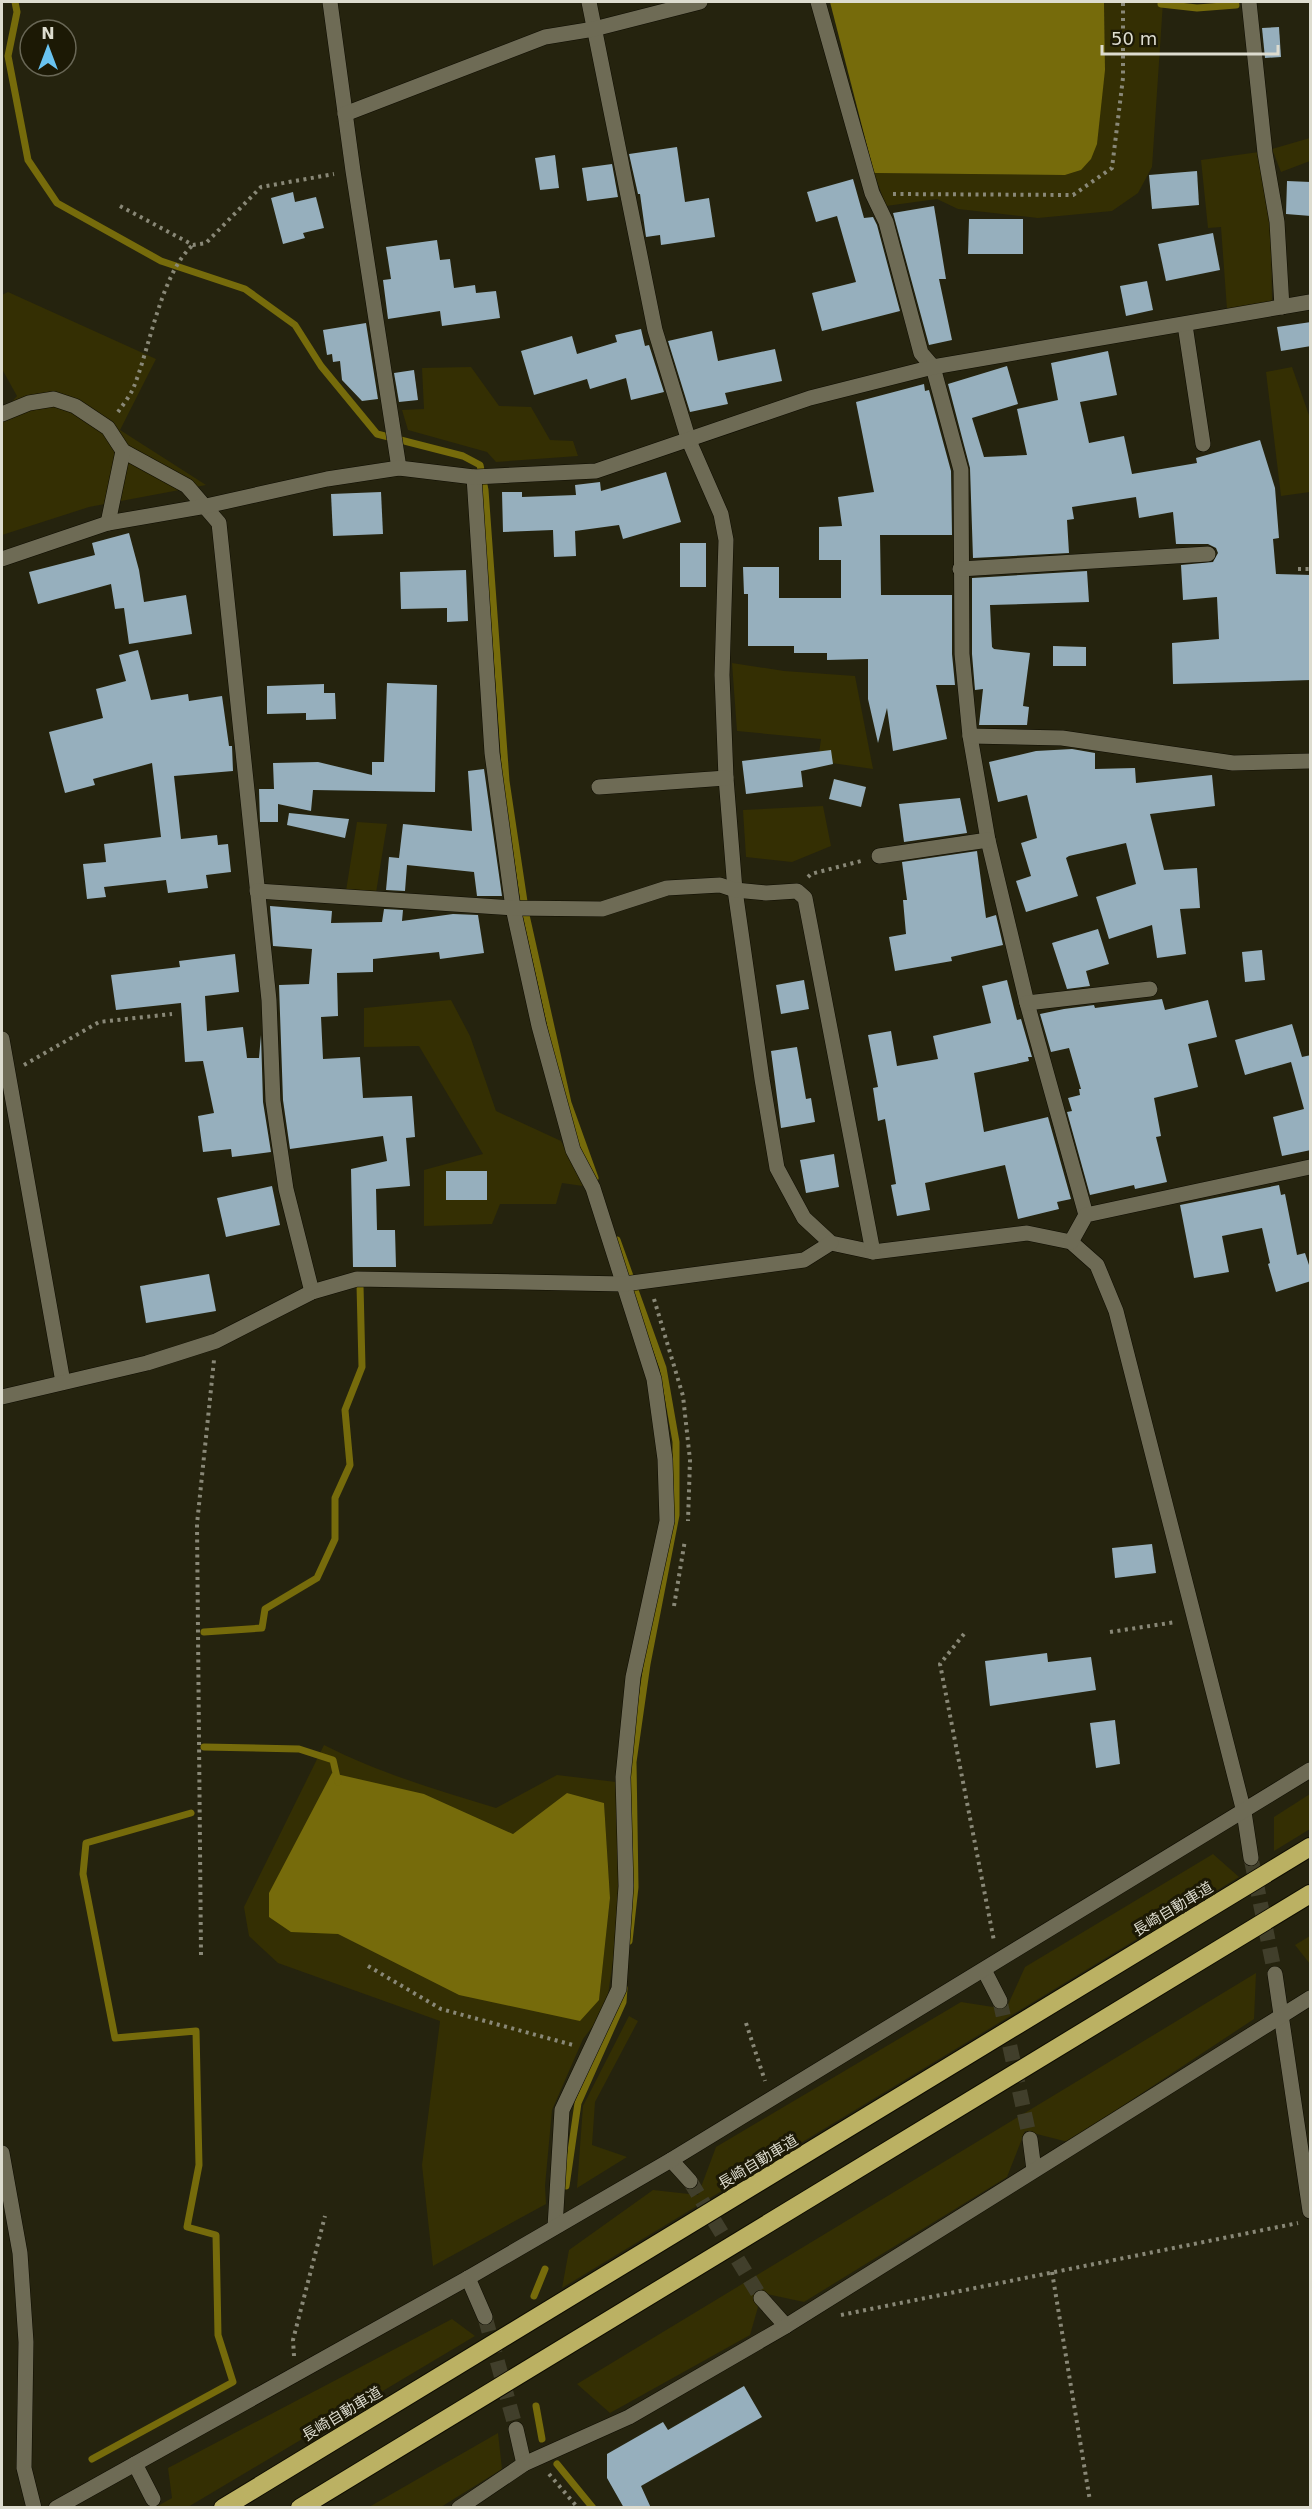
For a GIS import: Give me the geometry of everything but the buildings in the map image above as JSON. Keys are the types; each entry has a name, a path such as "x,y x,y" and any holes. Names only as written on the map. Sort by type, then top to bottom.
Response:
{"highway":[{"name":"長崎自動車道","path":"224,2508 1311,1847"},
{"path":"300,2508 1311,1894"}],"street":[{"path":"330,2 353,171 399,468"},
{"path":"588,2 655,330 689,441 721,514 726,540 722,675 726,778 735,890 777,1168 804,1218 831,1243 873,1252 1027,1233 1071,1242 1097,1265 1116,1311 1244,1812 1251,1858"},
{"path":"345,114 545,37 594,29 700,2"},
{"path":"818,2 872,193 886,222 921,352 933,367 961,470 962,654 970,736 988,840 1027,1003 1086,1215 1071,1242"},
{"path":"1249,2 1264,153 1277,222 1282,307"},
{"path":"2,559 108,523 206,506 327,479 399,468 474,477 596,471 810,399 933,367 1311,302"},
{"path":"1185,324 1203,444"},
{"path":"2,414 29,403 54,399 75,406 108,428 123,451 187,486 219,523 269,999 276,1123 286,1190 312,1292"},
{"path":"108,523 123,451"},
{"path":"474,477 492,753 513,908 539,1026 573,1150 593,1188 654,1379 665,1459 667,1521 632,1688 623,1777 626,1886 619,1989 562,2110 555,2227"},
{"path":"960,569 1208,554"},
{"path":"970,736 1062,738 1233,763 1311,761"},
{"path":"599,787 726,778"},
{"path":"879,856 988,840"},
{"path":"257,891 513,908 602,909 667,888 720,885 735,890 766,893 797,891 805,898 873,1252"},
{"path":"1027,1003 1150,989"},
{"path":"2,1038 63,1382"},
{"path":"1086,1215 1311,1167"},
{"path":"2,1397 147,1363 216,1341 312,1292 357,1279 624,1284 804,1260 831,1243"},
{"path":"56,2508 468,2278 671,2160 1311,1770"},
{"path":"984,1970 1000,2001"},
{"path":"1275,1974 1311,2211"},
{"path":"459,2508 531,2462 629,2417 786,2326 1311,1998"},
{"path":"1030,2139 1034,2170"},
{"path":"2,2153 20,2253 26,2342 24,2468 34,2508"},
{"path":"671,2160 690,2181"},
{"path":"468,2278 485,2317"},
{"path":"761,2298 786,2326"},
{"path":"516,2428 531,2462"},
{"path":"135,2464 153,2499"}],"path":[{"path":"872,193 1073,195 1112,168 1123,78 1123,2"},
{"path":"108,428 132,391 169,280 184,253 194,245 206,243 261,187 353,171"},
{"path":"120,206 194,245"},
{"path":"1298,569 1311,568"},
{"path":"797,891 811,874 879,856"},
{"path":"8,1074 99,1023 172,1014"},
{"path":"201,1955 197,1524 216,1341"},
{"path":"1110,1632 1195,1620"},
{"path":"964,1634 940,1664 998,1961"},
{"path":"368,1966 441,2009 590,2050"},
{"path":"747,2022 770,2099"},
{"path":"295,2374 292,2340 325,2216"},
{"path":"832,2317 1299,2223"},
{"path":"1052,2272 1090,2500"},
{"path":"531,2462 578,2508"}],"shaded area":[{"path":"830,2 1104,2 1105,70 1097,144 1091,159 1081,170 1065,175 874,173"},
{"path":"1104,2 1163,2 1152,167 1138,193 1112,211 1038,218 958,209 937,199 886,206 874,173 1065,175 1081,170 1105,70"},
{"path":"1310,138 1310,161 1281,172 1272,149"},
{"path":"1259,152 1271,225 1272,302 1227,309 1221,227 1208,228 1201,160"},
{"path":"8,292 156,359 120,430 206,485 89,507 2,535 2,413 17,396 2,369 2,295"},
{"path":"471,367 499,406 531,407 550,440 573,441 578,456 496,462 487,452 408,430 402,410 424,409 422,368"},
{"path":"1292,367 1310,418 1310,492 1281,496 1266,372"},
{"path":"732,663 784,671 855,676 873,769 818,761 821,739 737,731"},
{"path":"823,806 831,846 792,862 746,857 743,810"},
{"path":"357,822 387,824 376,893 346,891"},
{"path":"451,1000 470,1036 496,1111 561,1141 583,1186 562,1183 556,1204 500,1204 492,1224 424,1226 424,1170 483,1154 419,1046 364,1047 364,1008"},
{"path":"324,1745 430,1788 496,1808 557,1775 616,1782 621,1905 606,2009 583,2039 552,2110 545,2186 546,2204 433,2266 422,2165 440,2021 278,1963 249,1936 244,1907","holes":["567,1793 604,1803 610,1898 599,1999 459,1995 338,1934 269,1917 424,1794 513,1834"]},
{"path":"332,1773 424,1794 513,1834 567,1793 604,1803 610,1898 599,2000 580,2021 459,1995 338,1934 291,1932 269,1917 269,1893"},
{"path":"1310,1794 1310,1829 1274,1851 1274,1817"},
{"path":"1213,1854 1239,1877 562,2288 569,2250 653,2190 698,2195 716,2147 961,2002 1006,2009 1025,1967"},
{"path":"1310,1936 1310,1964 1295,1945"},
{"path":"1256,1973 1254,2019 1068,2142 1025,2131 1007,2177 804,2302 762,2293 750,2335 610,2413 577,2384"},
{"path":"629,2016 638,2021 595,2102 592,2145 627,2157 577,2188 583,2106"},
{"path":"452,2319 475,2336 188,2507 156,2507 172,2498 168,2468"},
{"path":"498,2433 502,2469 441,2507 369,2507"}],"waterway":[{"path":"15,2 17,12 8,56 28,160 57,203 161,261 245,289 295,325 321,366 377,434 463,456 480,465 485,490 506,781 526,915 568,1103 595,1178"},
{"path":"1161,4 1197,8 1236,5"},
{"path":"617,1240 663,1368 676,1442 676,1515 647,1664 633,1762 635,1887 629,1941"},
{"path":"204,1632 262,1628 265,1609 317,1578 335,1539 335,1498 350,1465 345,1410 362,1367 360,1285"},
{"path":"204,1747 299,1749 333,1760 338,1782"},
{"path":"92,2459 233,2382 218,2335 216,2235 187,2227 199,2165 196,2031 115,2038 83,1874 86,1843 191,1813"},
{"path":"566,2186 578,2103 623,2002 624,1988"},
{"path":"534,2296 545,2269"},
{"path":"536,2406 542,2439"},
{"path":"557,2464 593,2508"}],"tunnel":[{"path":"1251,1858 1275,1974"},
{"path":"1000,2001 1030,2139"},
{"path":"690,2181 761,2298"},
{"path":"485,2317 516,2429"}]}
